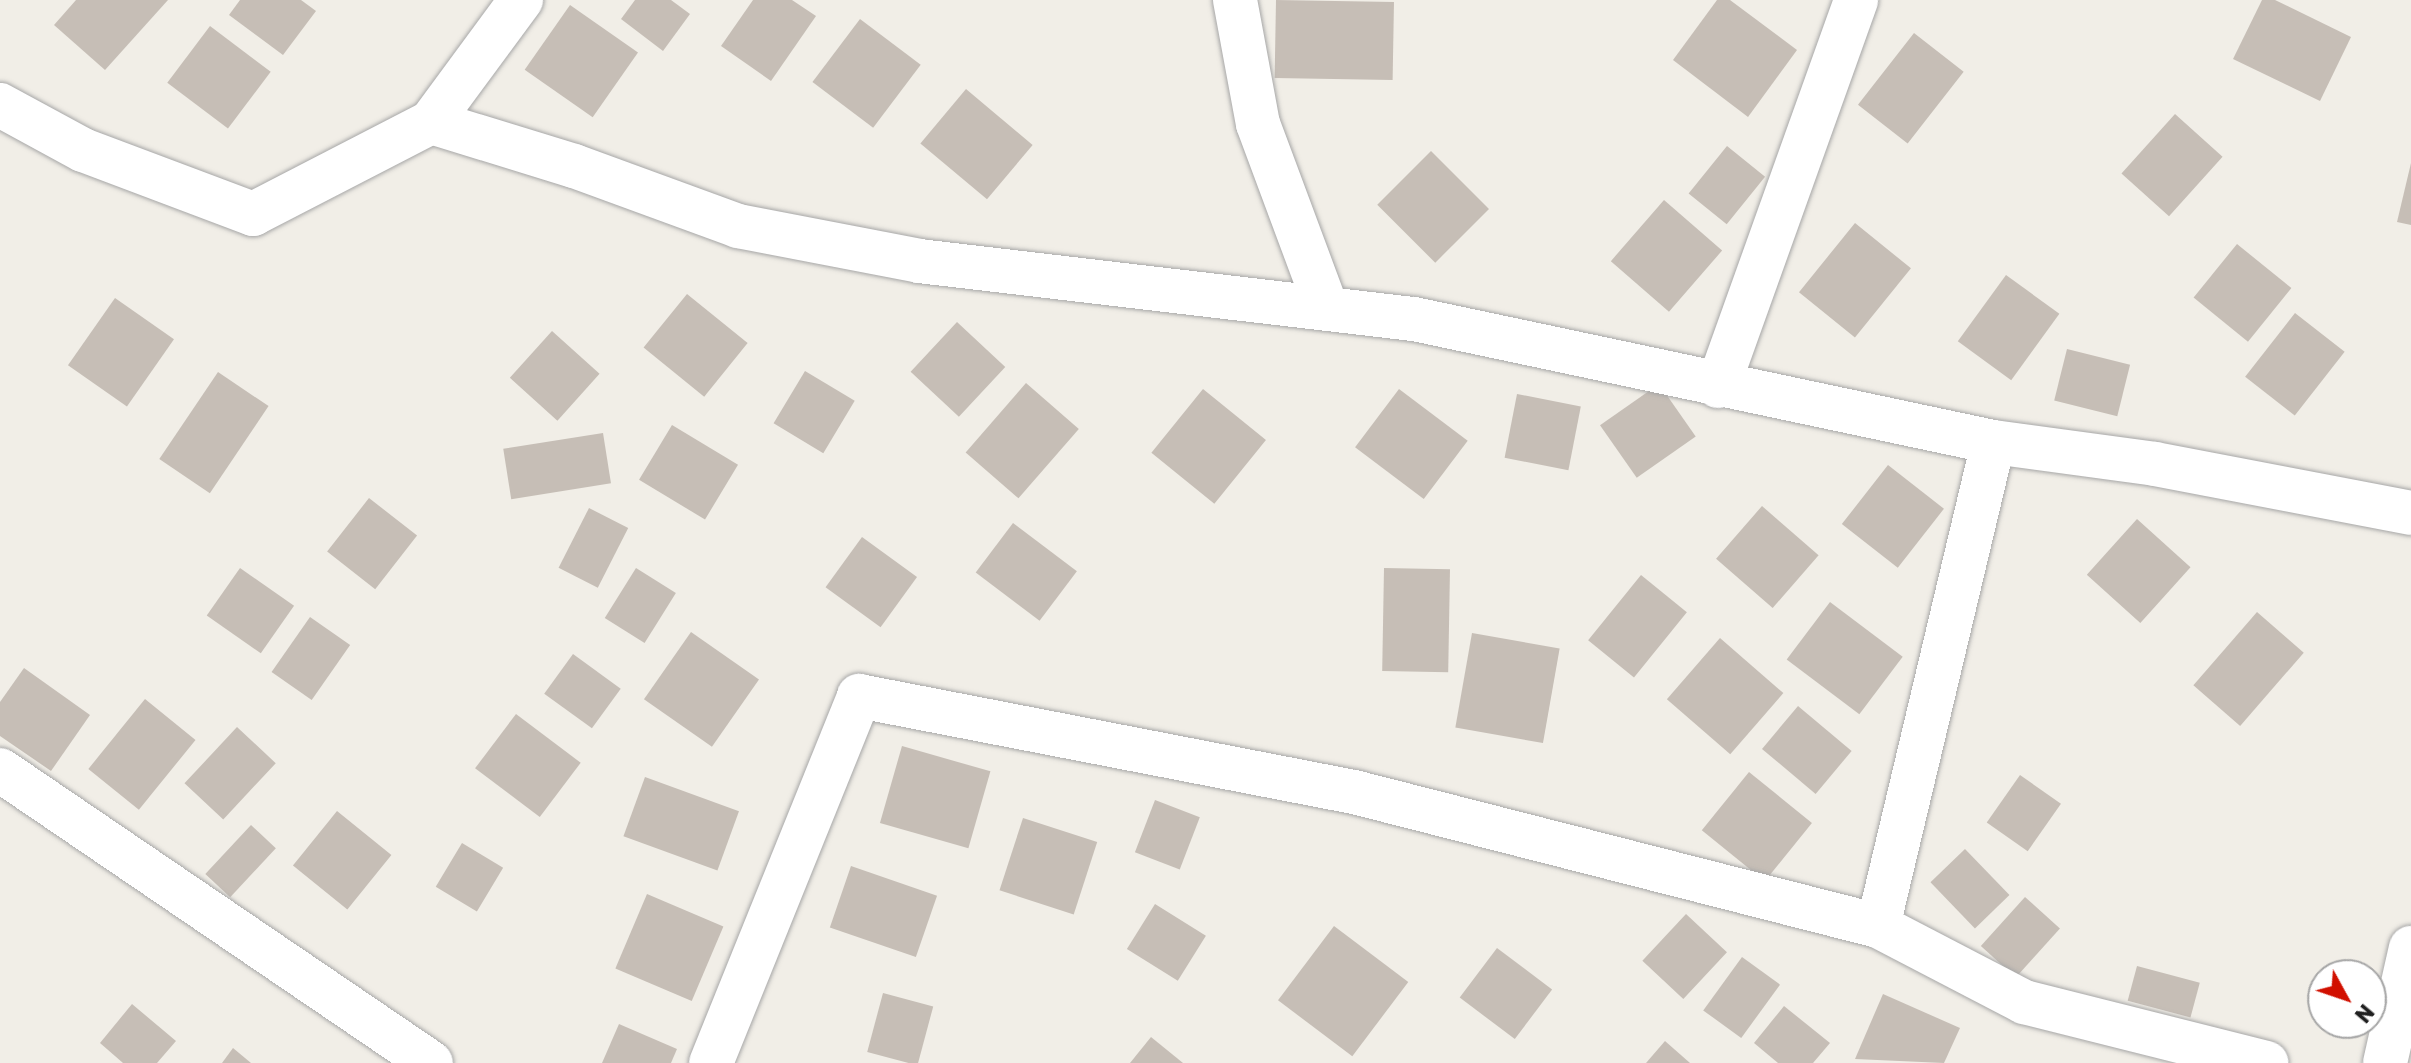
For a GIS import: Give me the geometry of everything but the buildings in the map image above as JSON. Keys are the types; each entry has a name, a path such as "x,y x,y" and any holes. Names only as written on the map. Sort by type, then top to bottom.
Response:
{"street":[{"path":"0,105 83,150 253,214 431,122 521,0"},
{"path":"1235,0 1258,124 1326,307"},
{"path":"1718,386 1856,0"},
{"path":"431,122 574,166 738,226 919,261 1414,319 1993,442 2155,464 2411,513"},
{"path":"1878,926 1993,442"},
{"path":"711,1063 859,696 1354,792 1878,926 2024,1002 2266,1063"},
{"path":"0,770 431,1063"},
{"path":"2385,1063 2411,948"}]}
